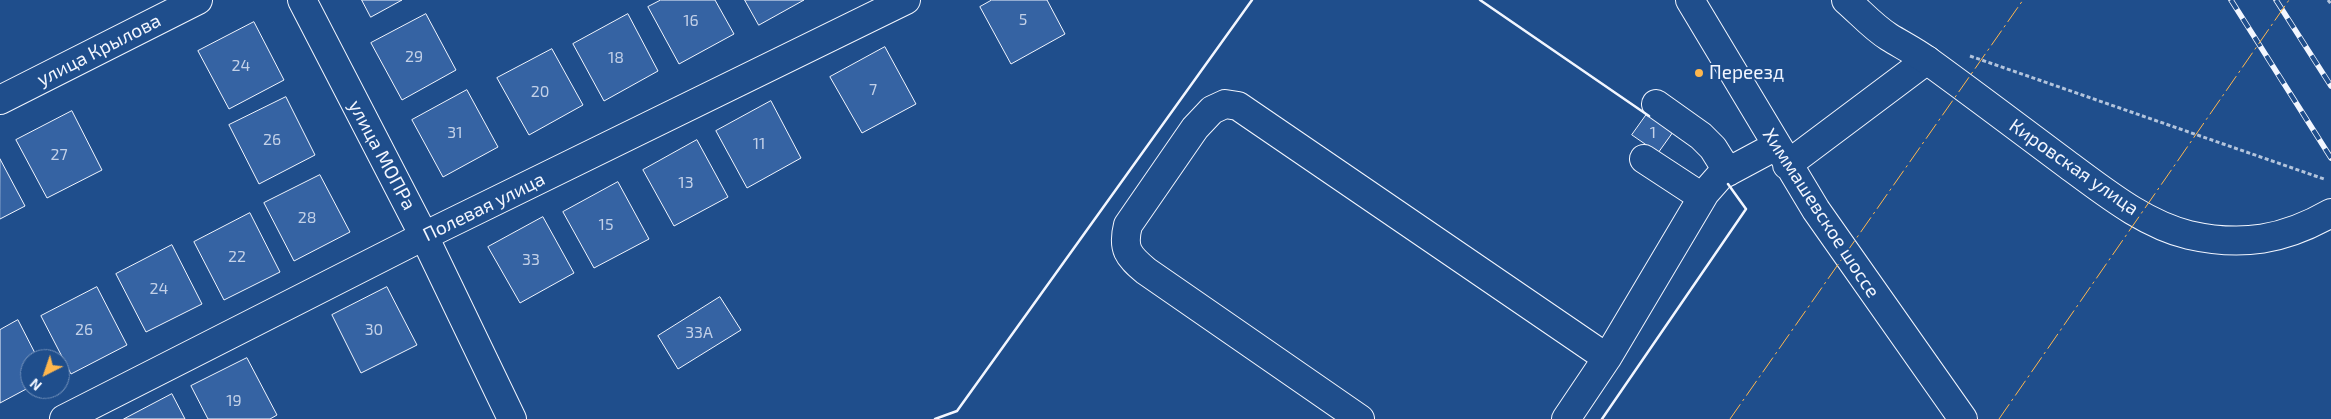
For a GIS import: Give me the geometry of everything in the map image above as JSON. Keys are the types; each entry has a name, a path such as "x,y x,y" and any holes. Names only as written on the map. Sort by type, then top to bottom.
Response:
{"street":[{"name":"улица Крылова","path":"0,100 198,0"},
{"name":"улица МОПРа","path":"302,0 424,236 512,419"},
{"name":"Полевая улица","path":"64,419 424,236 906,0"},
{"name":"Химмашевское шоссе","path":"1690,0 1816,210 1963,419"},
{"name":"Кировская улица","path":"1846,0 1887,36 1927,60 2098,187 2166,228 2236,242 2256,241 2292,231 2331,212"},
{"path":"1566,419 1607,358 1702,197 1720,176 1782,156 1927,60"},
{"path":"1360,419 1146,271 1132,259 1127,251 1125,238 1128,225 1195,128 1212,110 1225,104 1238,106 1607,358"},
{"path":"1656,104 1701,136 1712,148 1728,172"},
{"path":"1644,159 1702,197"}],"path":[{"path":"2328,0 2331,4"},
{"path":"1960,53 2324,179"}],"building":[{"path":"362,0 402,0 371,17"},
{"path":"661,0 715,0 734,34 679,64 648,7"},
{"path":"745,0 804,0 759,25"},
{"path":"992,0 1047,0 1065,34 1011,64 980,7"},
{"path":"426,14 456,70 402,100 371,43"},
{"path":"628,14 658,71 604,101 573,44"},
{"path":"254,22 284,80 229,109 198,51"},
{"path":"885,47 916,104 862,133 830,77"},
{"path":"552,49 583,105 529,135 497,78"},
{"path":"467,90 498,147 443,177 412,120"},
{"path":"286,97 315,155 259,184 229,125"},
{"path":"771,101 801,158 747,188 716,131"},
{"path":"72,111 102,170 47,198 16,140"},
{"path":"1647,114 1673,132 1658,153 1632,135"},
{"path":"697,140 728,197 674,226 643,170"},
{"path":"0,159 25,206 0,219"},
{"path":"320,175 350,232 294,261 264,203"},
{"path":"618,182 649,239 594,268 563,212"},
{"path":"250,213 280,272 224,300 194,242"},
{"path":"543,217 574,273 520,303 488,247"},
{"path":"172,245 202,304 146,332 116,274"},
{"path":"97,287 127,345 71,374 70,349 58,349 41,316"},
{"path":"387,287 417,345 361,373 332,315"},
{"path":"720,297 741,330 678,369 658,336"},
{"path":"18,320 33,349 20,349 20,392 0,403 0,330"},
{"path":"247,358 277,415 270,419 208,419 191,386"},
{"path":"172,394 185,419 124,419"}],"railway":[{"path":"2231,0 2331,158"},
{"path":"2276,0 2331,86"}],"wall":[{"path":"935,419 957,411 1252,0"},
{"path":"1480,0 1649,116"},
{"path":"1602,419 1746,209 1728,184"}],"power":[{"path":"1730,419 2023,0"},
{"path":"1999,419 2289,0"}],"place":[{"name":"Переезд","path":"1699,73"}]}
